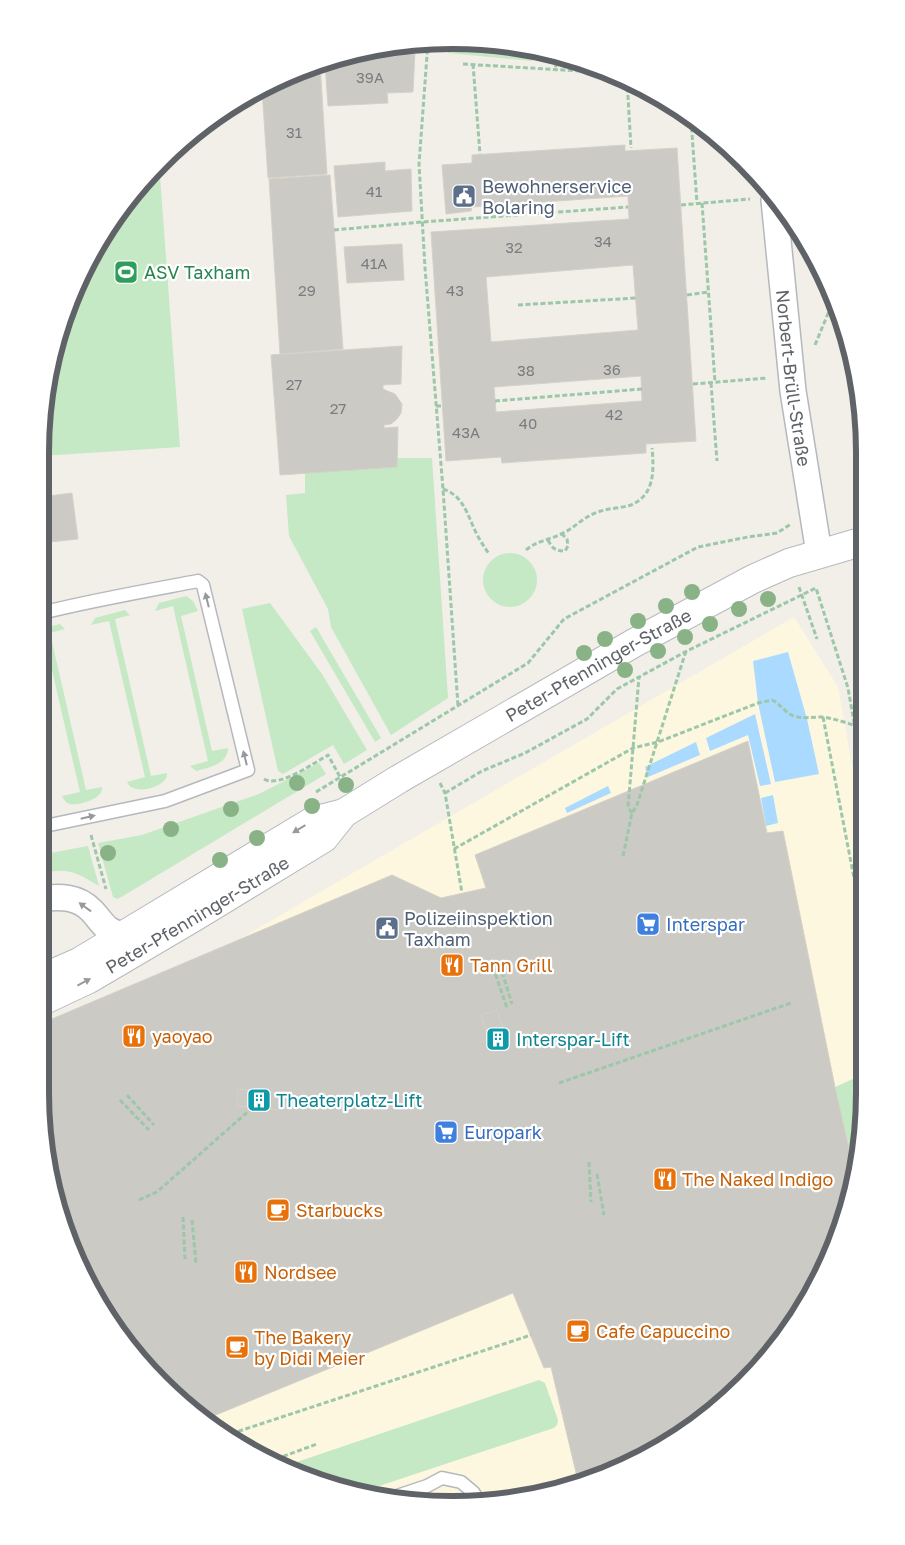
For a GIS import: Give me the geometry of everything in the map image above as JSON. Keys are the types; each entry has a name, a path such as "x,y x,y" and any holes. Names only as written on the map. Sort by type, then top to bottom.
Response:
{"street":[{"name":"Norbert-Brüll-Straße","path":"765,200 819,553"},
{"name":"Peter-Pfenninger-Straße","path":"49,975 79,962 112,930 313,821 344,813 399,779 634,643 753,579 790,563 856,543"},
{"name":"Peter-Pfenninger-Straße","path":"49,998 89,979 324,838 344,813"},
{"path":"49,898 59,896 83,904 112,930"}],"lane":[{"path":"49,611 73,604 201,583 248,770 165,801 49,825"},
{"path":"405,1493 427,1486 442,1478 461,1482 475,1495"},
{"path":"422,1495 427,1486"}],"path":[{"path":"427,50 419,164 458,706"},
{"path":"556,63 556,70"},
{"path":"463,64 586,72"},
{"path":"473,64 480,154"},
{"path":"627,88 631,148"},
{"path":"692,128 708,292 717,461"},
{"path":"681,205 765,200"},
{"path":"334,230 628,207"},
{"path":"687,295 708,292"},
{"path":"518,305 636,298"},
{"path":"693,384 792,376"},
{"path":"495,401 642,389"},
{"path":"436,406 442,406"},
{"path":"526,550 533,544 562,534 593,514 630,505 648,493 652,484 652,448"},
{"path":"443,489 451,492 462,502 479,538 489,554"},
{"path":"315,792 528,663 564,619 698,547 777,533 795,522"},
{"path":"548,540 552,548 558,551 565,551 568,546 567,539 562,534"},
{"path":"462,893 445,793 482,771 525,752 587,719 617,689 639,676 816,588 848,688 856,731"},
{"path":"801,594 818,639"},
{"path":"623,856 632,813 637,805 687,651"},
{"path":"632,813 628,807 639,676"},
{"path":"454,849 633,748 658,742 758,703 772,700 780,704 786,712 795,716 807,719 823,717 855,725"},
{"path":"823,717 856,888"},
{"path":"248,770 268,781 286,778 328,755 340,777"},
{"path":"87,817 106,891 112,930"},
{"path":"500,965 512,1004"},
{"path":"493,967 506,1008"},
{"path":"559,1083 791,1003"},
{"path":"127,1095 154,1125"},
{"path":"120,1100 149,1130"},
{"path":"139,1200 157,1192 252,1108"},
{"path":"589,1162 591,1202"},
{"path":"597,1174 604,1215"},
{"path":"183,1217 185,1259"},
{"path":"192,1220 196,1263"},
{"path":"235,1432 531,1335"},
{"path":"280,1458 317,1444"}],"shaded area":[{"name":"Europark","path":"794,617 838,687 856,788 856,1092 853,1145 835,1222 815,1271 788,1317 756,1359 738,1378 719,1396 677,1428 631,1455 607,1466 582,1475 531,1488 505,1493 452,1496 400,1493 374,1488 323,1475 298,1466 274,1455 228,1428 186,1396 149,1359 117,1317 90,1271 79,1247 63,1197 52,1145 49,1092 49,1020 234,942"}],"green space":[{"path":"448,49 479,50 505,52 538,59 532,61 448,53"},
{"name":"ASV Taxham","path":"160,175 180,447 49,455 52,400 63,348 79,298 90,274 117,228"},
{"path":"397,458 432,458 448,698 391,735 331,627 328,609 289,536 286,495 305,493 305,473 396,467"},
{"path":"505,553 515,553 525,557 533,565 537,580 533,595 525,603 515,607 505,607 495,603 487,595 483,585 483,575 487,565 495,557"},
{"path":"186,596 193,601 198,611 181,616 212,751 228,748 225,758 221,762 196,771 190,766 208,761 173,606 155,611 159,603"},
{"path":"270,603 322,674 367,750 344,764 333,745 283,774 278,771 242,609"},
{"path":"125,610 130,615 115,619 151,776 167,773 166,778 157,786 143,789 136,789 127,782 145,777 109,621 91,625 95,618"},
{"path":"60,624 65,629 50,633 86,790 102,787 99,795 84,803 70,804 62,796 80,792 49,657 49,627"},
{"path":"316,627 381,738 375,742 310,631"},
{"path":"319,763 326,774 123,896 117,899 113,897 98,843 142,835 259,794"},
{"path":"88,846 99,886 71,872 49,872 49,853"},
{"path":"856,1078 855,1119 851,1157 835,1087"},
{"path":"539,1380 545,1383 558,1420 554,1428 373,1488 323,1475 292,1463"}],"water":[{"path":"788,652 807,719 819,774 775,782 758,703 753,661"},
{"path":"755,714 771,784 760,786 748,735 710,751 706,738"},
{"path":"696,742 700,755 648,777 645,767"},
{"path":"608,786 611,793 567,813 565,808"},
{"path":"773,795 778,823 766,826 761,798"}],"building":[{"path":"415,51 413,92 387,93 388,103 328,106 325,69 374,57"},
{"path":"320,71 327,174 268,178 263,96 298,79"},
{"path":"625,145 625,151 677,148 696,441 646,444 646,453 502,463 501,457 446,461 431,232 629,219 628,196 472,207 471,211 446,214 442,165 472,163 472,155","holes":["633,265 638,330 491,342 486,277","641,376 642,401 496,412 494,387"]},
{"path":"385,162 385,171 411,169 412,211 338,217 334,166"},
{"path":"330,175 343,349 280,354 269,179"},
{"path":"402,244 404,280 347,283 344,247"},
{"path":"402,346 401,384 383,385 383,389 395,394 402,404 401,413 397,419 391,424 384,425 384,428 398,427 397,467 280,475 271,355"},
{"path":"72,493 78,539 49,542 49,496"},
{"name":"Europark","path":"748,741 767,833 783,831 851,1157 835,1222 815,1271 788,1317 756,1359 719,1396 677,1428 631,1455 577,1476 551,1367 544,1368 513,1293 212,1417 186,1396 149,1359 117,1317 103,1294 79,1247 70,1222 52,1145 49,1092 49,1020 392,875 441,898 486,888 475,855"},
{"name":"Interspar-Lift","path":"497,1010 510,1047 493,1052 481,1015"},
{"name":"Theaterplatz-Lift","path":"238,1089 280,1093 279,1110 237,1106"}],"place":[{"name":"Bewohnerservice Bolaring","path":"464,196"},
{"name":"ASV Taxham","path":"126,272"},
{"name":"Interspar","path":"648,924"},
{"name":"Polizeiinspektion Taxham","path":"387,928"},
{"name":"Tann Grill","path":"452,965"},
{"name":"yaoyao","path":"134,1036"},
{"name":"Interspar-Lift","path":"498,1039"},
{"name":"Theaterplatz-Lift","path":"259,1100"},
{"name":"Europark","path":"446,1132"},
{"name":"The Naked Indigo","path":"665,1179"},
{"name":"Starbucks","path":"278,1210"},
{"name":"Nordsee","path":"246,1272"},
{"name":"Cafe Capuccino","path":"578,1331"},
{"name":"The Bakery by Didi Meier","path":"237,1347"}]}
